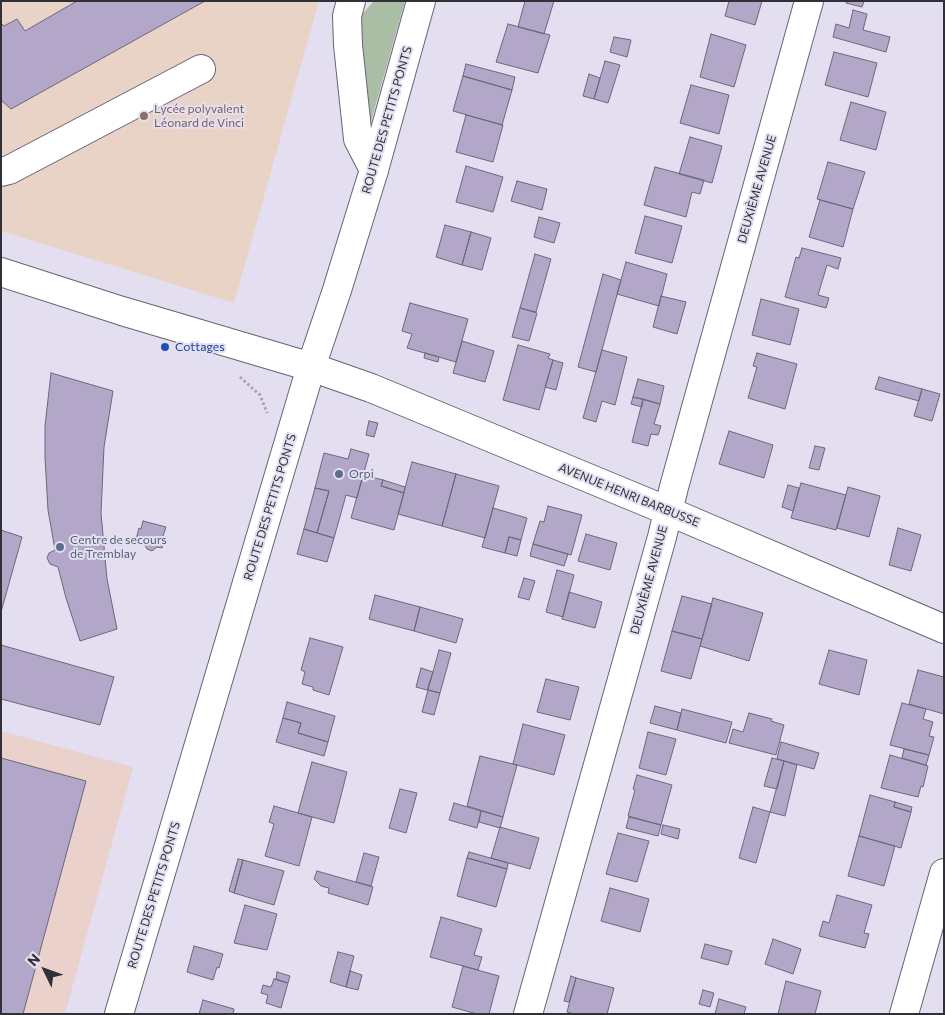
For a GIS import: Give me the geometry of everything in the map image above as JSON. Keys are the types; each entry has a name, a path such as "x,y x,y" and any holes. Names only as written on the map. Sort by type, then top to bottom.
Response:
{"street":[{"path":"351,1 348,16 348,45 358,139 374,170"},
{"name":"ROUTE DES PETITS PONTS","path":"119,1014 311,367 374,170 421,1"},
{"name":"DEUXIÈME AVENUE","path":"528,1014 662,537 809,1"},
{"path":"1,172 9,170 201,69"},
{"name":"AVENUE HENRI BARBUSSE","path":"1,272 122,311 311,367 371,388 668,511 944,629"},
{"path":"904,1014 944,873"}],"path":[{"path":"233,374 241,377 260,395 268,416 272,435 289,443"}],"shaded area":[{"name":"Lycée polyvalent Léonard de Vinci","path":"1,1 319,1 234,303 1,231"},
{"path":"1,731 133,767 65,1014 1,1014"}],"green space":[{"path":"374,1 405,1 370,125 358,19"}],"building":[{"path":"77,1 205,1 11,109 1,100 1,23 4,26 17,19 25,31"},
{"path":"525,1 554,1 544,34 518,27"},
{"path":"729,1 762,1 755,25 725,16"},
{"path":"846,1 864,1 862,7 846,3"},
{"path":"853,10 867,14 863,30 890,37 886,52 833,37 836,24 849,28"},
{"path":"508,24 550,35 538,73 496,62"},
{"path":"711,34 746,45 734,87 700,77"},
{"path":"614,37 631,40 627,57 610,52"},
{"path":"834,52 877,63 868,97 825,85"},
{"path":"605,61 620,65 608,103 594,99"},
{"path":"466,64 515,77 512,90 463,76"},
{"path":"589,74 600,78 594,99 583,96"},
{"path":"463,76 512,90 502,125 453,111"},
{"path":"691,85 729,95 719,134 680,123"},
{"path":"851,102 886,112 876,150 840,140"},
{"path":"466,115 503,125 493,162 456,152"},
{"path":"690,137 722,146 712,183 679,174"},
{"path":"828,162 865,172 853,209 817,199"},
{"path":"466,166 503,177 493,212 456,202"},
{"path":"655,167 704,180 700,194 692,192 686,217 644,205"},
{"path":"517,181 547,189 542,210 511,201"},
{"path":"820,200 853,209 843,247 809,237"},
{"path":"645,216 682,226 672,263 635,253"},
{"path":"539,217 560,223 554,243 534,237"},
{"path":"445,225 471,232 462,265 436,257"},
{"path":"471,232 491,238 482,270 462,265"},
{"path":"802,248 841,258 838,269 827,265 818,295 829,298 826,308 785,297 796,257 799,258"},
{"path":"535,254 551,259 536,312 520,308"},
{"path":"626,262 667,274 659,306 617,294"},
{"path":"603,274 621,280 596,372 578,367"},
{"path":"661,296 686,302 677,334 653,327"},
{"path":"761,299 799,309 790,345 752,335"},
{"path":"410,303 468,319 456,362 407,348 412,334 402,331"},
{"path":"520,308 537,313 529,341 512,337"},
{"path":"462,341 494,351 485,382 453,373"},
{"path":"518,345 550,354 548,358 553,360 539,410 503,400"},
{"path":"602,350 627,357 615,405 602,401 596,422 583,418"},
{"path":"425,353 439,357 438,362 424,358"},
{"path":"757,353 797,364 785,409 748,398 757,367 753,366"},
{"path":"553,360 563,363 556,390 545,387"},
{"path":"51,373 113,391 104,447 101,513 107,579 117,629 80,641 58,567 50,564 47,558 49,553 55,550 48,510 45,457 45,426"},
{"path":"879,377 922,389 919,401 875,389"},
{"path":"638,379 664,386 660,404 633,397"},
{"path":"922,389 940,394 932,421 914,416"},
{"path":"633,397 643,399 642,407 631,404"},
{"path":"643,399 660,404 654,424 661,426 658,435 651,434 648,446 632,442"},
{"path":"369,421 378,423 374,437 366,435"},
{"path":"729,431 773,445 764,478 719,464"},
{"path":"815,446 825,448 819,470 809,468"},
{"path":"351,449 369,454 357,498 346,495 334,538 317,533 329,491 315,488 324,453 348,459"},
{"path":"412,462 456,474 442,526 398,514"},
{"path":"456,474 499,486 485,538 442,526"},
{"path":"363,475 383,480 381,486 404,493 394,530 351,518"},
{"path":"383,480 405,487 404,493 381,486"},
{"path":"801,483 846,495 836,530 791,518"},
{"path":"788,485 799,488 793,511 782,507"},
{"path":"848,487 880,496 869,537 837,528"},
{"path":"315,488 329,491 317,533 304,529"},
{"path":"548,506 582,515 571,555 533,544 540,521 544,522"},
{"path":"493,508 527,518 521,540 509,537 505,553 482,547"},
{"path":"143,521 166,527 163,536 166,537 162,548 157,547 152,551 147,549 145,545 135,543"},
{"path":"898,528 921,535 911,571 889,565"},
{"path":"304,529 334,538 327,562 297,554"},
{"path":"1,530 22,537 1,612"},
{"path":"586,534 617,543 610,570 578,561"},
{"path":"509,537 521,540 517,556 505,553"},
{"path":"533,544 568,554 564,566 530,556"},
{"path":"557,570 574,575 563,617 546,612"},
{"path":"524,578 535,581 529,600 518,597"},
{"path":"569,592 602,602 595,628 562,619"},
{"path":"375,595 420,607 414,631 369,619"},
{"path":"682,596 712,604 702,639 672,631"},
{"path":"713,598 763,613 749,661 700,646"},
{"path":"420,607 463,619 456,643 414,631"},
{"path":"672,631 702,639 691,679 661,671"},
{"path":"310,638 343,647 329,695 302,684 305,672 301,670"},
{"path":"1,645 114,677 100,725 1,699"},
{"path":"439,650 451,653 440,693 428,690"},
{"path":"829,650 867,660 859,695 819,684"},
{"path":"421,668 433,672 427,690 416,687"},
{"path":"918,670 944,677 944,714 909,704"},
{"path":"546,679 579,687 570,720 537,712"},
{"path":"428,690 440,693 434,715 422,712"},
{"path":"287,702 335,716 328,742 298,733 301,723 283,718"},
{"path":"902,703 926,709 923,719 933,722 929,736 934,737 929,755 890,745"},
{"path":"655,706 681,713 677,730 650,723"},
{"path":"682,709 732,722 726,743 677,730"},
{"path":"749,713 772,719 771,721 784,725 776,755 729,743 733,729 743,732"},
{"path":"283,718 301,723 298,733 328,742 324,756 276,742"},
{"path":"523,724 565,735 554,775 513,764"},
{"path":"648,732 676,739 666,775 639,768"},
{"path":"781,742 819,753 814,769 777,759"},
{"path":"904,749 929,755 926,765 902,758"},
{"path":"890,755 928,766 923,787 921,786 918,797 881,788"},
{"path":"480,756 517,765 503,817 467,806"},
{"path":"1,758 86,781 23,1014 1,1014"},
{"path":"772,758 784,761 777,789 764,786"},
{"path":"784,761 797,765 785,816 770,812"},
{"path":"312,762 347,772 334,823 298,813"},
{"path":"637,775 672,785 661,825 628,816"},
{"path":"400,789 417,793 406,833 389,828"},
{"path":"870,795 895,802 894,807 911,812 901,848 859,836"},
{"path":"895,802 912,807 911,812 894,807"},
{"path":"454,803 481,811 477,828 449,820"},
{"path":"274,806 312,817 299,866 265,856 274,824 269,822"},
{"path":"753,807 770,812 756,863 739,858"},
{"path":"481,811 503,817 500,828 479,822"},
{"path":"629,817 661,825 658,836 626,828"},
{"path":"663,825 680,829 678,839 661,834"},
{"path":"500,827 539,838 530,869 491,858"},
{"path":"618,833 649,841 637,882 606,874"},
{"path":"859,836 895,846 884,886 848,876"},
{"path":"469,852 508,863 507,869 467,858"},
{"path":"364,853 379,857 371,886 356,882"},
{"path":"467,858 507,869 496,907 457,896"},
{"path":"238,859 243,860 234,893 229,891"},
{"path":"243,860 284,871 274,905 234,893"},
{"path":"317,871 373,887 368,905 328,893 329,888 321,886 314,879"},
{"path":"610,888 649,899 640,932 601,921"},
{"path":"837,895 872,905 864,933 869,934 865,948 819,936 823,921 829,923"},
{"path":"245,905 277,914 267,950 234,943"},
{"path":"441,917 482,929 474,955 482,957 478,970 430,957"},
{"path":"773,939 801,949 793,974 765,964"},
{"path":"705,944 732,951 728,965 701,958"},
{"path":"194,946 223,954 213,980 187,972"},
{"path":"338,952 354,956 346,987 330,982"},
{"path":"463,966 499,976 489,1014 477,1014 452,1007"},
{"path":"350,971 362,975 358,990 346,987"},
{"path":"277,972 290,976 288,983 276,979"},
{"path":"571,976 576,978 569,1002 564,1001"},
{"path":"576,978 614,988 607,1014 574,1014 567,1012"},
{"path":"274,979 288,983 281,1008 266,1003 268,995 261,993 263,985 271,987"},
{"path":"786,981 821,991 815,1014 778,1014"},
{"path":"703,990 714,993 710,1007 699,1004"},
{"path":"719,999 746,1007 744,1014 715,1014"},
{"path":"203,1000 234,1009 233,1014 199,1014"}],"place":[{"name":"Lycée polyvalent Léonard de Vinci","path":"144,116"},
{"name":"Cottages","path":"165,347"},
{"name":"Orpi","path":"339,474"},
{"name":"Centre de secours de Tremblay","path":"60,547"}]}
